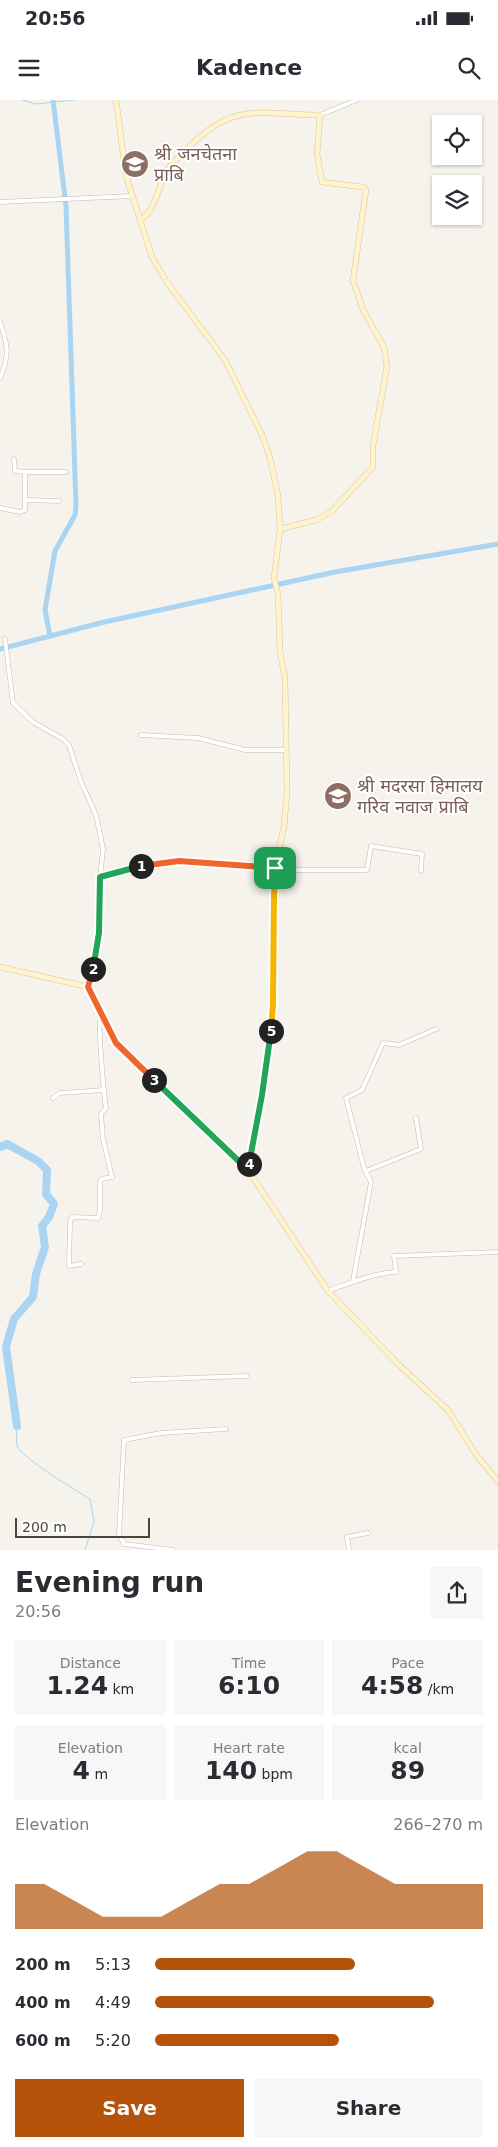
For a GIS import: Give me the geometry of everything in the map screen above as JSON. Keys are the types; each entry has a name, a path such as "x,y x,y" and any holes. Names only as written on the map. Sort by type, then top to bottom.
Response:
{"street":[{"path":"116,100 126,176 152,257 158,268 217,346 262,435 275,479 280,529 274,578 278,594 280,652 285,678 285,814 275,869 272,1020 254,1143 248,1170"},
{"path":"140,220 152,209 166,171 200,136 222,120 258,112 320,115 357,100"},
{"path":"280,529 316,520 332,511 372,471 373,446 386,381 387,366 384,347 363,310 353,280 366,190 363,187 322,182 317,154 320,115"},
{"path":"0,202 61,201 132,196"},
{"path":"0,322 8,350 8,360 0,378"},
{"path":"14,459 15,471 66,472"},
{"path":"0,508 22,512 25,500 25,472"},
{"path":"25,500 59,500"},
{"path":"5,641 14,703 33,722 58,736 69,745 98,823 103,849 100,877 99,933 96,959 88,987 116,1043 248,1170 328,1291 399,1365 448,1410 477,1456 498,1481"},
{"path":"141,734 198,738 205,742 245,750 286,750"},
{"path":"100,877 165,862 205,862 275,869 367,870 371,846 422,854 421,871"},
{"path":"0,967 88,987"},
{"path":"80,1264 69,1266 70,1222 72,1218 98,1218 100,1210 100,1181 112,1177 103,1139 101,1114 106,1108 102,1041 98,1024 101,1015"},
{"path":"354,1282 371,1182 366,1172 346,1098 362,1090 383,1043 399,1046 436,1029"},
{"path":"53,1098 60,1093 104,1090"},
{"path":"366,1172 421,1149 416,1118"},
{"path":"328,1291 376,1277 381,1273 396,1272 394,1256 498,1252"},
{"path":"132,1380 247,1376"},
{"path":"173,1550 124,1544 119,1534 124,1440 161,1433 226,1429"},
{"path":"349,1550 347,1536 368,1533"}],"waterway":[{"path":"22,100 36,104 74,100"},
{"path":"50,636 45,610 55,551 75,515 76,506 66,206 53,100"},
{"path":"0,649 100,623 335,572 498,544"},
{"path":"0,1147 7,1144 38,1161 47,1170 46,1194 54,1204 49,1217 42,1226 45,1247 36,1274 33,1297 14,1319 6,1347 17,1426"},
{"path":"17,1426 17,1446 21,1451 51,1474 90,1499 94,1522 85,1550"}],"place":[{"name":"श्री जनचेतना प्राबि","path":"135,164"},
{"name":"श्री मदरसा हिमालय गरिव नवाज प्राबि","path":"338,796"}],"route":[{"path":"179,861 275,868 272,942 274,988 272,1020 253,1152 248,1170 116,1043 88,987 96,959 99,933 100,877 152,863 179,861"}]}
